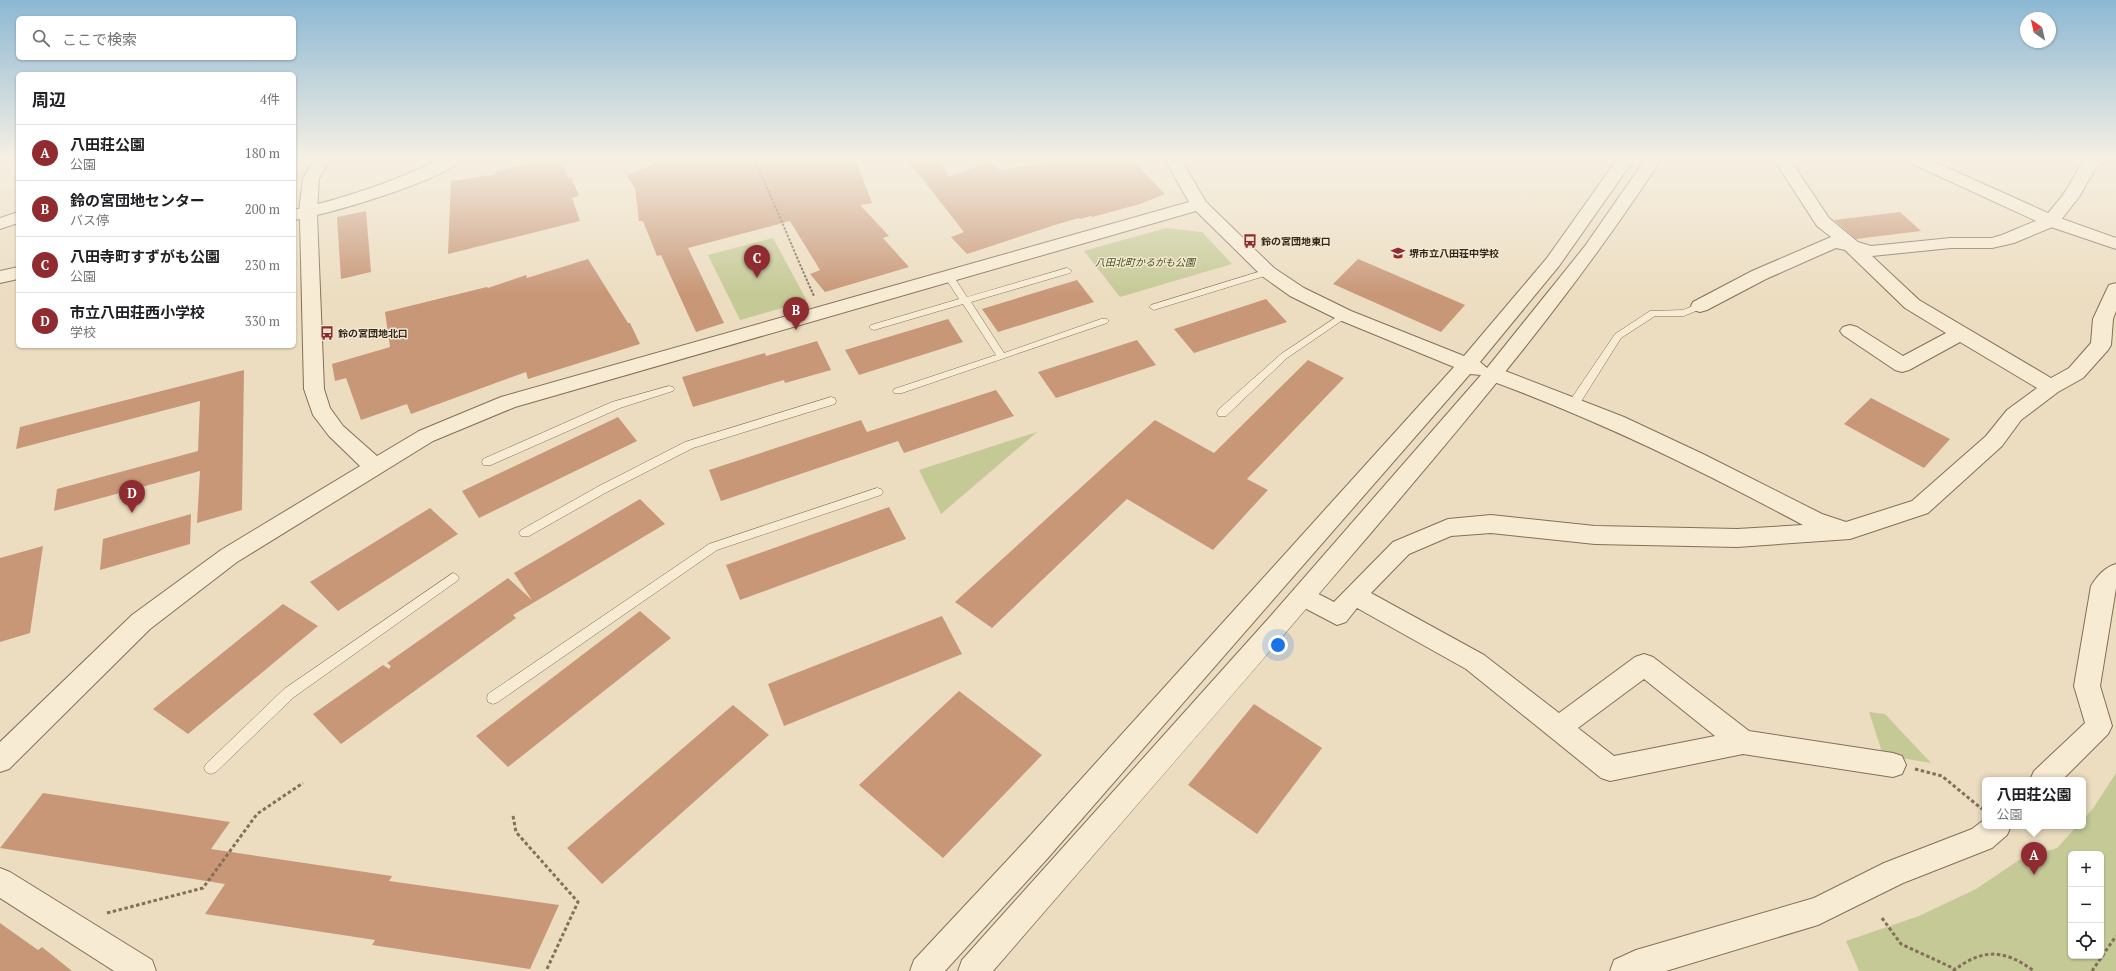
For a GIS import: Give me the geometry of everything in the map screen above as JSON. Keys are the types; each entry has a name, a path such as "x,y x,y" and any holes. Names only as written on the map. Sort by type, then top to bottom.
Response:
{"street":[{"path":"304,203 301,213 314,389 320,410 336,431 375,466"},
{"path":"301,213 335,203"},
{"path":"926,971 1037,849 1466,365 1553,262 1595,203"},
{"path":"973,971 1303,596 1493,374 1582,262 1625,203"},
{"path":"1811,203 1823,222 1850,245 1912,304 2051,387"},
{"path":"2010,203 2050,222 2116,244"},
{"path":"1700,306 1759,275 1834,242 1871,251 1951,243 1992,242 2008,239 2050,222 2064,203"},
{"path":"0,760 141,622 229,556 426,436 508,402 1199,205 1268,272 1297,292 1344,316 1466,365 1573,405 1686,453 1816,521 1850,530"},
{"path":"0,224 16,218"},
{"path":"0,277 16,273"},
{"path":"1303,596 1338,615 1354,595 1401,548 1448,528 1491,524 1595,535 1737,538 1850,530 1920,507 1994,441 2014,415 2051,387 2076,373 2108,347 2103,319 2116,290"},
{"path":"1850,332 1902,365 1962,333"},
{"path":"2047,777 2099,726 2087,686 2104,586 2116,573"},
{"path":"1354,595 1475,662 1560,727 1610,768 1743,742 1902,767"},
{"path":"1560,727 1644,665 1743,742"},
{"path":"1625,971 1636,965 1818,911 1894,873 1982,839 1994,829"},
{"path":"0,882 141,971"}],"lane":[{"path":"874,327 1067,270"},
{"path":"1154,307 1268,272"},
{"path":"949,276 1002,357"},
{"path":"1573,405 1618,336 1653,314 1684,313 1700,306"},
{"path":"1222,414 1284,356 1344,316"},
{"path":"898,391 1002,357 1104,321"},
{"path":"487,462 616,404 669,389"},
{"path":"526,533 603,489 689,445 831,401"},
{"path":"493,698 712,547 877,492"},
{"path":"212,768 289,692 453,578"}],"path":[{"path":"775,203 787,238 814,296"},
{"path":"1902,767 1942,776 1982,809"},
{"path":"107,912 204,888 257,814 303,783"},
{"path":"513,816 516,832 578,902 546,971"},
{"path":"1882,918 1901,944 1954,970 1973,958 1989,954 2011,956 2034,971"},
{"path":"2092,971 2116,936"}],"green space":[{"name":"八田北町かるがも公園","path":"1166,228 1202,232 1232,264 1120,297 1084,251"},
{"path":"773,238 807,301 740,320 708,255"},
{"path":"1037,432 941,514 919,470"},
{"path":"1869,712 1885,714 1931,763 1883,755"},
{"path":"2116,773 2116,971 1859,971 1846,941 1919,916 1976,889 2019,860 2057,848 2074,829 2086,829 2086,816 2094,807"}],"building":[{"path":"450,203 574,203 580,221 448,254"},
{"path":"637,203 870,203 860,205 889,236 883,238 909,267 825,292 810,274 820,270 790,221 688,248 724,323 696,332 661,255 657,256 643,221 639,221"},
{"path":"942,203 1142,203 1092,217 1079,218 1058,224 967,254 951,237 964,232"},
{"path":"366,211 371,272 341,279 337,217"},
{"path":"1900,212 1921,231 1856,239 1834,220"},
{"path":"588,259 628,323 630,323 640,344 528,379 526,372 411,414 407,404 361,420 346,378 335,381 332,364 390,347 385,312 487,287 488,288 526,275 527,278"},
{"path":"1358,259 1465,305 1441,332 1333,284"},
{"path":"1077,280 1094,302 998,332 982,309"},
{"path":"1266,299 1287,322 1194,353 1174,329"},
{"path":"948,319 963,342 859,375 845,350"},
{"path":"1137,340 1156,365 1056,398 1038,372"},
{"path":"817,341 831,370 785,383 784,380 693,407 682,377 765,353 766,356"},
{"path":"1308,360 1344,378 1247,479 1268,490 1213,550 1127,499 992,628 955,602 1155,420 1214,453"},
{"path":"244,370 242,510 197,523 200,471 54,511 57,489 198,451 200,401 16,449 20,427"},
{"path":"996,390 1014,416 904,453 898,441 721,501 709,470 861,420 867,432"},
{"path":"1871,398 1950,439 1924,468 1844,424"},
{"path":"618,417 637,441 479,518 462,491"},
{"path":"640,499 665,524 513,615 516,618 341,744 313,714 383,665 389,669 391,666 387,663 508,578 532,600 514,573"},
{"path":"889,507 906,539 740,600 726,565"},
{"path":"430,508 458,534 338,611 310,582"},
{"path":"191,514 190,544 100,570 103,539"},
{"path":"43,546 30,633 0,642 0,558"},
{"path":"283,604 318,626 188,734 153,709"},
{"path":"640,611 671,638 508,767 476,736"},
{"path":"942,616 962,654 784,726 768,684"},
{"path":"959,691 1042,755 943,858 859,785"},
{"path":"1254,704 1322,748 1257,834 1188,785"},
{"path":"733,705 769,735 602,884 567,848"},
{"path":"43,793 230,822 211,849 392,876 389,881 559,905 530,969 372,945 375,940 205,914 225,884 0,848"},
{"path":"0,923 38,950 42,947 72,971 0,971"}],"place":[{"name":"鈴の宮団地東口","path":"1250,241"},
{"name":"堺市立八田荘中学校","path":"1398,253"},
{"name":"八田寺町すずがも公園","path":"757,278"},
{"name":"鈴の宮団地センター","path":"796,330"},
{"name":"鈴の宮団地北口","path":"327,333"},
{"name":"市立八田荘西小学校","path":"132,513"},
{"name":"八田荘公園","path":"2034,875"}]}
